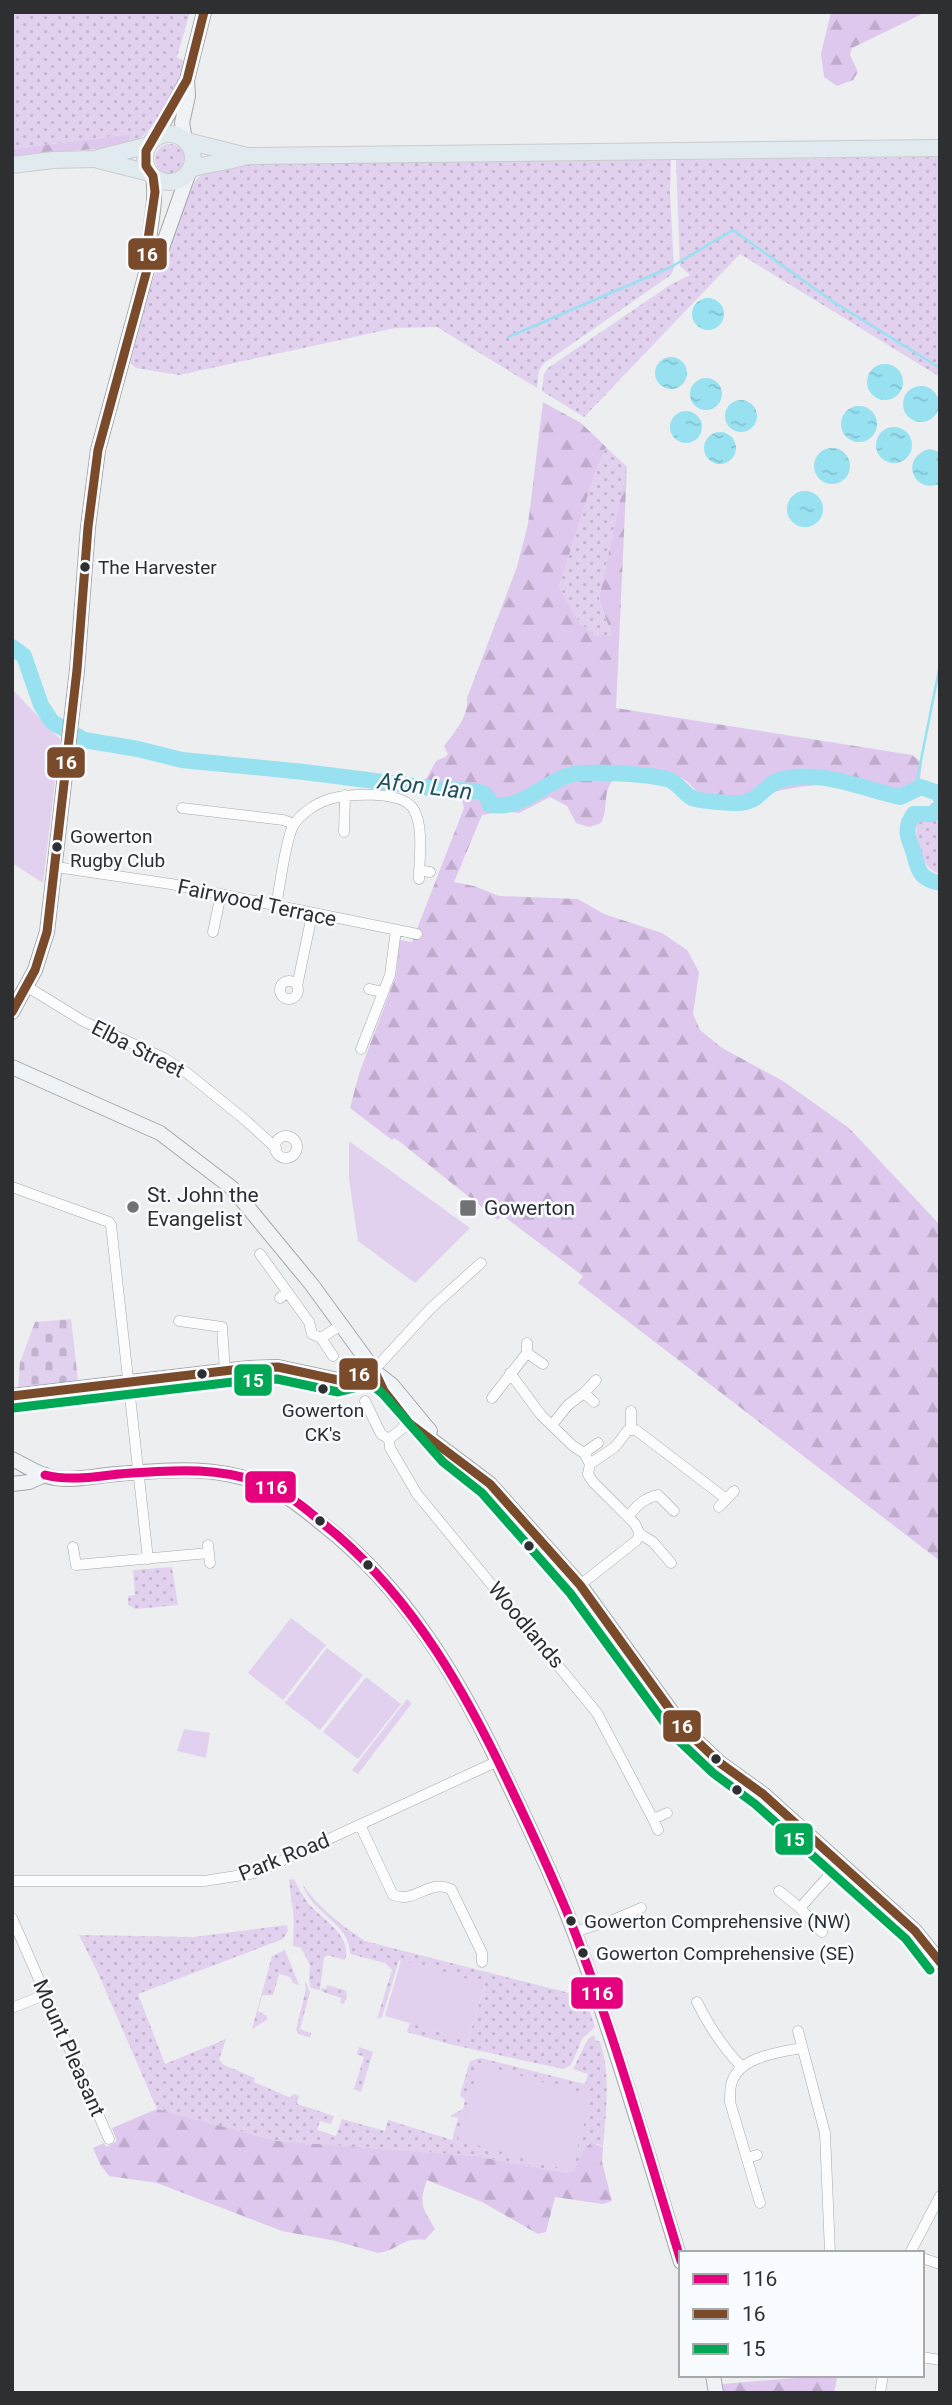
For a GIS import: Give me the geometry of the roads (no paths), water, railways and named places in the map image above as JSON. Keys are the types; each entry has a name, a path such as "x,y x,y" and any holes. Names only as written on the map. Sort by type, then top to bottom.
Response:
{"main road":[{"path":"12,1012 41,958 56,867 88,527 98,450 148,266 147,246 155,206 152,174 145,159 152,141 187,80 204,12"},
{"path":"148,266 162,248 194,156 186,140 183,123 188,96 187,80"},
{"path":"12,165 94,159 170,133 186,140 247,156 940,148"},
{"path":"94,159 152,174 160,180 171,182 209,164 231,162 247,156"},
{"path":"12,1068 160,1133 232,1188 303,1274 374,1370 392,1385 414,1420 431,1440 490,1483 580,1585 684,1729 720,1763 763,1794 915,1931 940,1962"},
{"path":"12,1396 129,1381 278,1367 338,1381 374,1370"},
{"path":"12,1459 54,1478 197,1469 223,1472 275,1489 344,1540 371,1567 423,1629 459,1689 526,1816 574,1932 608,2028 679,2255"},
{"path":"12,1484 29,1482 45,1475"}],"street":[{"path":"344,832 345,795"},
{"path":"276,906 294,824 310,809 326,800 345,795 401,798 413,807 418,819 419,875 430,872"},
{"path":"189,812 283,820 294,824"},
{"name":"Fairwood Terrace","path":"56,867 221,894 312,915 417,934"},
{"path":"213,932 221,894"},
{"path":"297,986 312,915"},
{"path":"361,1049 390,975 396,930"},
{"name":"Elba Street","path":"26,986 83,1021 164,1058 187,1073 276,1148"},
{"path":"369,989 383,992"},
{"path":"12,1188 109,1222 114,1239 148,1559"},
{"path":"260,1254 284,1295 309,1322 312,1334 321,1338 333,1356"},
{"path":"374,1370 431,1308 481,1263"},
{"path":"179,1321 222,1327 225,1371"},
{"path":"321,1338 341,1325"},
{"path":"492,1398 527,1348 543,1364"},
{"path":"510,1373 552,1425 584,1453 590,1464 588,1474 593,1482 635,1524 640,1534 653,1542 671,1563"},
{"path":"552,1425 568,1405 596,1380"},
{"path":"584,1393 594,1402"},
{"name":"Woodlands","path":"371,1406 381,1434 389,1439 390,1448 417,1494 597,1713 658,1830"},
{"path":"590,1464 615,1447 631,1429 631,1412"},
{"path":"389,1439 414,1420"},
{"path":"631,1429 636,1430 722,1503 734,1491"},
{"path":"584,1453 598,1443"},
{"path":"628,1517 636,1506 649,1496 658,1494 674,1511"},
{"path":"580,1585 636,1541 640,1534"},
{"path":"73,1547 76,1565 209,1554"},
{"name":"Park Road","path":"12,1881 204,1881 256,1873 498,1761"},
{"path":"653,1819 667,1813"},
{"path":"360,1825 393,1895 409,1897 435,1885 452,1889 482,1953 482,1962"},
{"path":"800,1908 840,1863"},
{"path":"779,1890 822,1932"},
{"path":"574,1932 614,1920 641,1908"},
{"name":"Mount Pleasant","path":"12,1919 109,2138"},
{"path":"12,2008 44,1995"},
{"path":"702,2005 709,2024 741,2067"},
{"path":"797,2031 825,2133 830,2251"},
{"path":"760,2203 752,2157 730,2102 731,2085 741,2067 782,2051 802,2048"},
{"path":"911,2251 940,2196"}],"water":[{"path":"708,298 719,303 724,314 719,325 708,330 697,325 692,314 697,303"},
{"path":"671,357 682,362 687,373 682,384 671,389 660,384 655,373 660,362"},
{"path":"885,364 898,369 903,382 898,395 885,400 872,395 867,382 872,369"},
{"path":"706,378 717,383 722,394 717,405 706,410 695,405 690,394 695,383"},
{"path":"921,386 934,391 939,404 934,417 921,422 908,417 903,404 908,391"},
{"path":"741,400 752,405 757,416 752,427 741,432 730,427 725,416 730,405"},
{"path":"859,406 872,411 877,424 872,437 859,442 846,437 841,424 846,411"},
{"path":"686,411 697,416 702,427 697,438 686,443 675,438 670,427 675,416"},
{"path":"894,427 907,432 912,445 907,458 894,463 881,458 876,445 881,432"},
{"path":"720,432 731,437 736,448 731,459 720,464 709,459 704,448 709,437"},
{"path":"832,448 845,453 850,466 845,479 832,484 819,479 814,466 819,453"},
{"path":"930,449 940,452 940,484 930,486 916,479 912,466 921,453"},
{"path":"805,491 818,496 823,509 818,522 805,527 792,522 787,509 792,496"}],"waterway":[{"path":"508,337 671,267 733,230 832,301 940,368"},
{"name":"Afon Llan","path":"12,647 24,656 41,705 52,722 84,740 182,760 474,791 483,793 489,804 501,806 513,804 558,780 582,773 667,779 692,798 725,803 750,801 780,780 809,776 900,797 921,787 938,793 940,797"},
{"path":"915,790 940,665"},
{"name":"Afon Llan","path":"940,807 932,814 914,814 908,829 908,837 919,869 926,878 940,883"}],"place":[{"name":"The Harvester","path":"85,567"},
{"name":"Gowerton Rugby Club","path":"57,847"},
{"name":"St. John the Evangelist","path":"133,1207"},
{"name":"Gowerton","path":"468,1208"},
{"name":"Gowerton CK's","path":"323,1389"},
{"name":"Gowerton Comprehensive (NW)","path":"571,1921"},
{"name":"Gowerton Comprehensive (SE)","path":"583,1953"}]}
